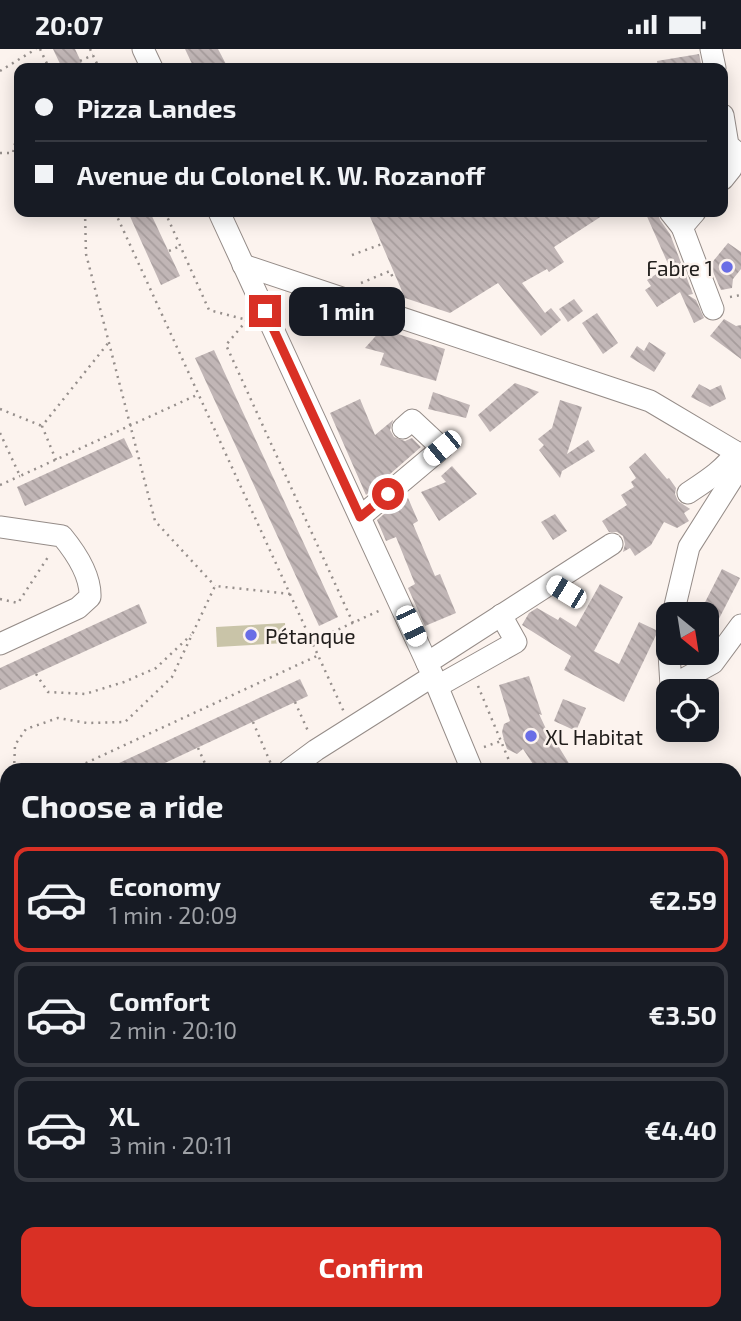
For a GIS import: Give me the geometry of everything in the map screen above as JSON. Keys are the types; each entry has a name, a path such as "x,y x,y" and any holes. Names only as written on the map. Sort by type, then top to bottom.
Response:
{"street":[{"path":"728,131 734,151 728,173"},
{"path":"221,217 400,602 469,763"},
{"path":"682,217 713,309"},
{"path":"243,265 650,401 738,459"},
{"path":"360,517 442,448 412,420 403,428"},
{"path":"688,493 712,478 730,461 738,459"},
{"path":"676,602 689,547 738,459"},
{"path":"0,527 62,536 76,553 90,587 90,597 78,608 0,644"},
{"path":"298,763 433,675 501,615 558,588 612,544"},
{"path":"433,675 471,667 516,642 501,615"},
{"path":"719,655 741,625"},
{"path":"670,665 671,686 709,665"}],"path":[{"path":"0,71 38,49"},
{"path":"90,49 97,63"},
{"path":"80,61 93,55"},
{"path":"0,153 13,153 14,148"},
{"path":"85,217 86,254 155,521 215,586 290,594"},
{"path":"117,217 351,727"},
{"path":"166,217 209,310 247,320 226,345 353,623"},
{"path":"352,255 382,244"},
{"path":"169,251 180,246"},
{"path":"354,286 390,271 393,278 396,277"},
{"path":"42,426 109,342"},
{"path":"0,485 199,394"},
{"path":"0,409 42,426 56,460"},
{"path":"0,433 20,476"},
{"path":"0,599 18,603 52,551"},
{"path":"14,763 15,745 26,729 58,718 87,723 125,722 172,677 215,586"},
{"path":"313,641 400,602"},
{"path":"36,674 48,692 85,694 124,682 156,668 194,633"},
{"path":"86,763 319,655"},
{"path":"471,667 510,763"},
{"path":"295,702 316,750"},
{"path":"253,722 271,763"},
{"path":"480,749 502,740"},
{"path":"198,748 205,763"}],"shaded area":[{"name":"Pétanque","path":"285,623 286,643 217,647 216,627"}],"building":[{"path":"53,49 75,49 82,63 60,63"},
{"path":"185,49 218,49 225,63 192,63"},
{"path":"699,54 701,63 657,63"},
{"path":"130,217 152,217 180,276 161,285"},
{"path":"370,217 600,217 554,247 564,262 549,272 547,269 522,283 545,313 551,308 561,320 541,336 498,283 450,313 405,298"},
{"path":"647,217 659,217 670,234 693,294 688,295 696,300 704,318 694,323 680,292 657,307 645,290 651,286 647,280 669,266"},
{"name":"Fabre 1","path":"728,243 741,252 741,269 733,279 732,288 721,290 710,265"},
{"path":"574,299 583,311 568,322 559,309"},
{"path":"597,313 618,343 603,354 582,323"},
{"path":"724,319 736,326 741,325 741,359 710,336"},
{"path":"382,329 445,349 436,381 380,365 384,353 365,348"},
{"path":"649,342 666,353 654,372 630,357 637,346 644,351"},
{"path":"214,350 338,617 319,626 195,358"},
{"path":"515,383 539,392 490,432 478,415"},
{"path":"699,384 710,390 721,385 726,399 710,407 691,397"},
{"path":"433,392 470,405 466,418 428,409"},
{"path":"360,399 375,435 393,420 390,430 394,437 405,441 412,438 421,447 366,495 330,413"},
{"path":"560,400 582,407 567,454 588,440 595,451 562,471 560,478 539,450 544,445 538,439 552,428"},
{"path":"124,438 133,457 25,506 17,487"},
{"path":"645,453 676,488 678,501 690,509 684,513 689,521 677,528 664,522 651,545 635,556 630,548 623,552 623,536 617,532 609,532 602,521 627,505 621,495 634,487 631,482 636,478 629,467"},
{"path":"452,466 477,494 439,521 421,492 446,482 441,476"},
{"path":"408,498 418,521 413,524 435,576 440,574 456,613 425,626 408,588 415,584 396,537 386,541 377,520 397,503"},
{"path":"555,514 567,531 553,540 541,522"},
{"path":"722,569 740,578 719,619 719,602 705,602"},
{"path":"600,584 623,597 594,651 619,664 639,622 656,630 624,702 564,670 571,656 522,625 529,613 537,608 576,627"},
{"path":"139,604 147,623 0,690 0,668"},
{"path":"529,676 542,715 539,714 548,733 549,731 569,763 532,763 523,749 517,754 507,749 502,732 504,724 510,721 499,685"},
{"path":"300,679 308,696 165,763 119,763"},
{"path":"563,699 586,708 576,731 554,721"}],"place":[{"name":"Fabre 1","path":"727,267"},
{"name":"Pétanque","path":"251,635"},
{"name":"XL Habitat","path":"531,736"}],"route":[{"path":"265,311 360,517 388,494"}]}
